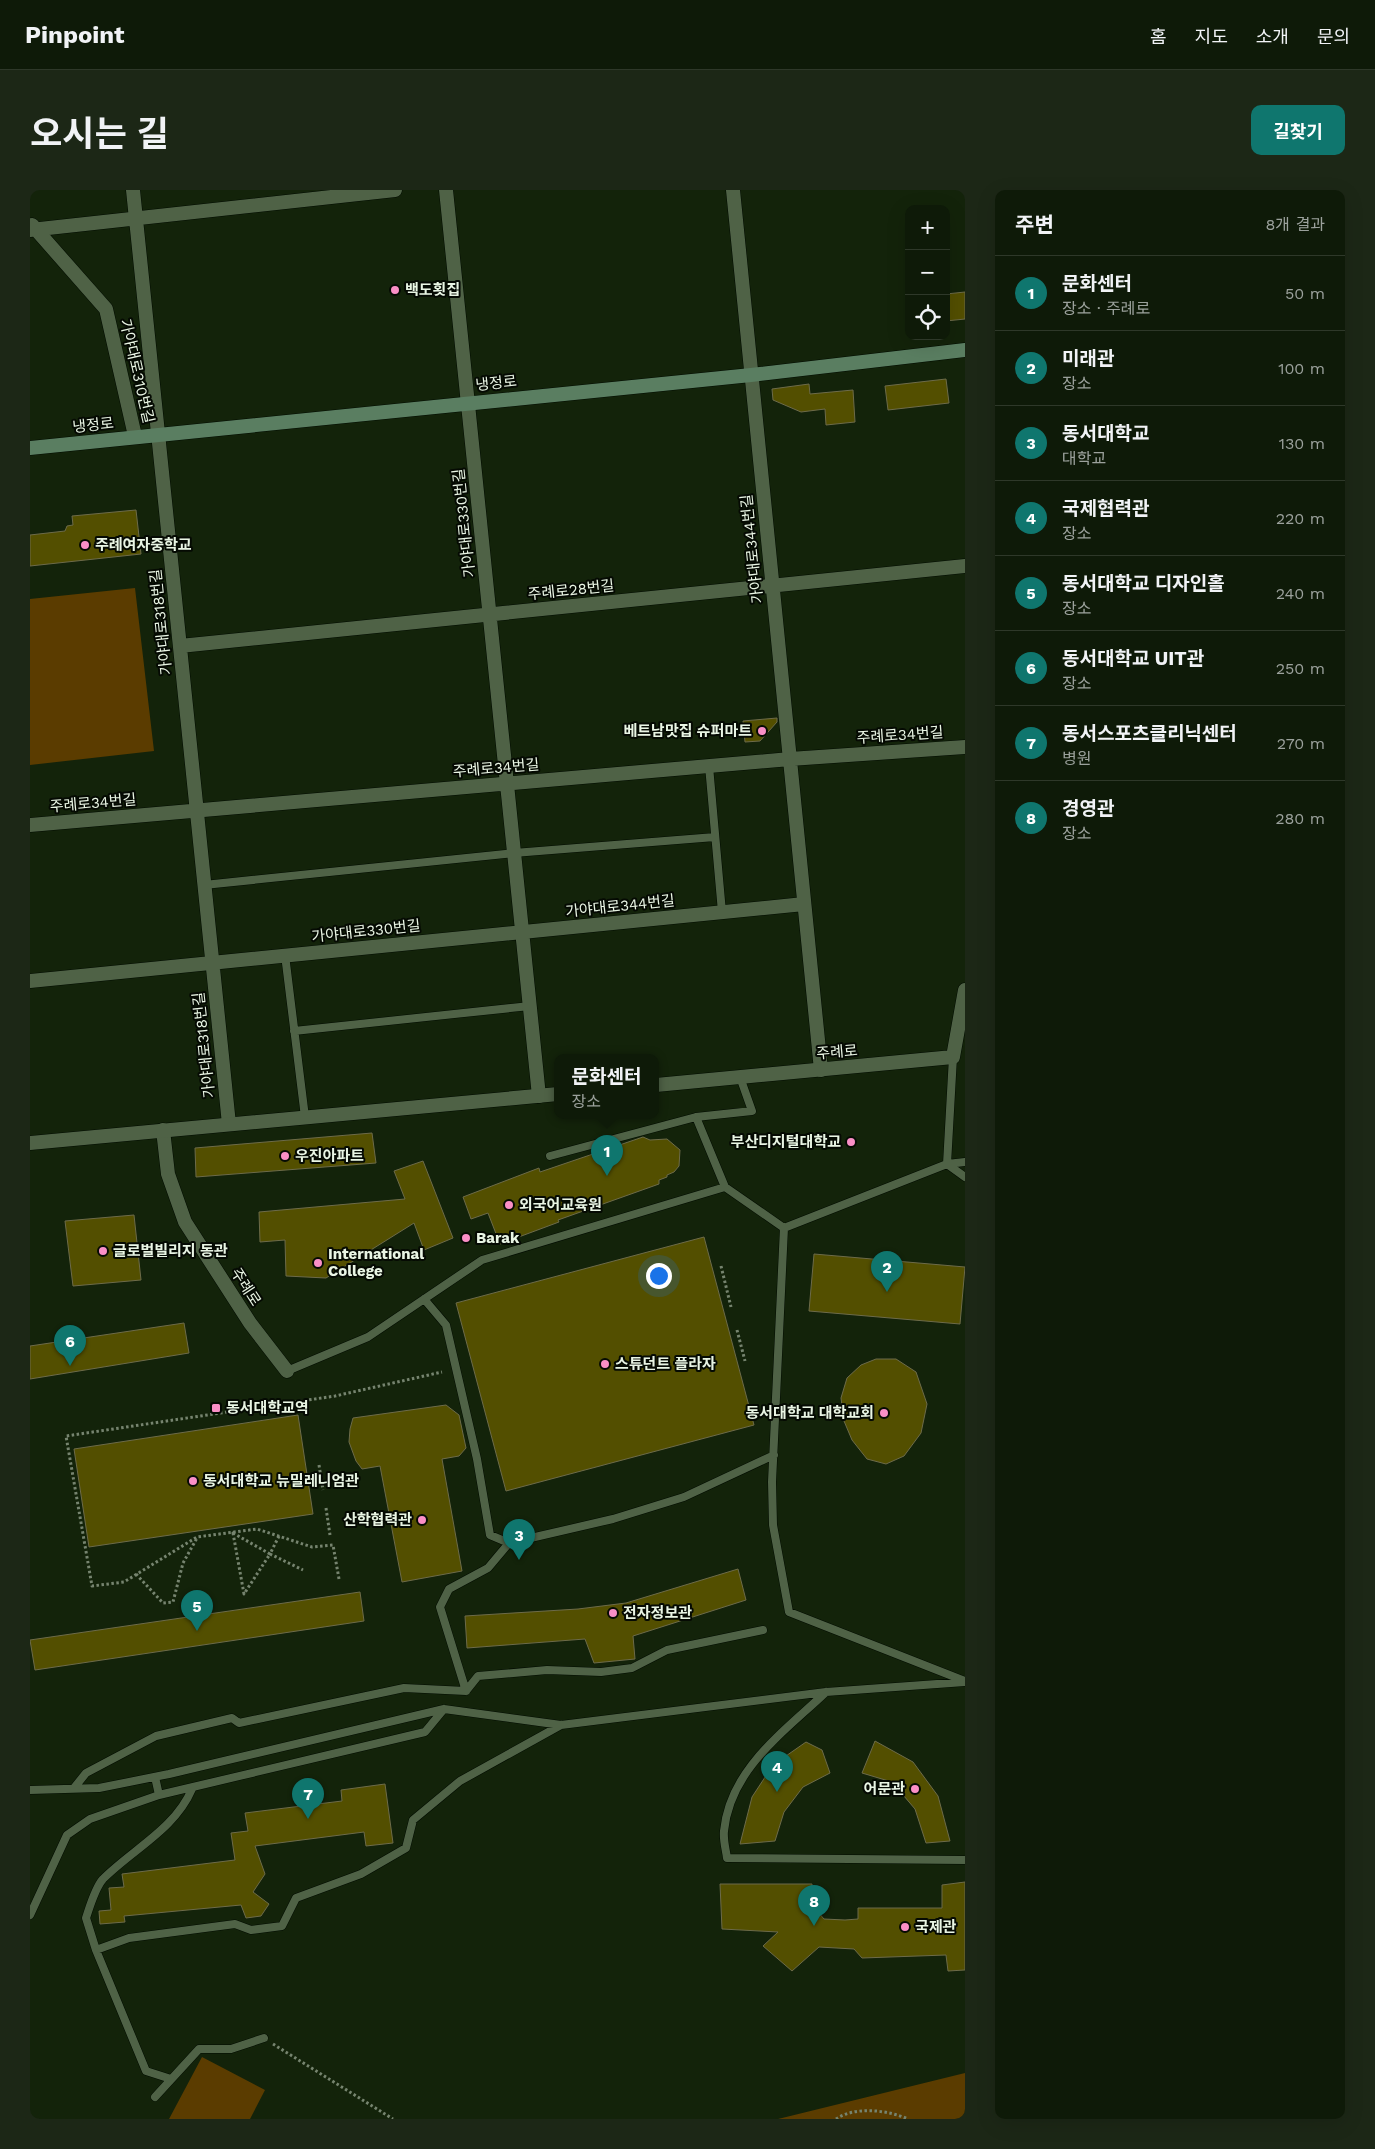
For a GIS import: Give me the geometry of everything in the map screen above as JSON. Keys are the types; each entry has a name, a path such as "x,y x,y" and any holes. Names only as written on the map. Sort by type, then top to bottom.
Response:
{"main road":[{"name":"냉정로","path":"30,448 751,374 965,350"}],"street":[{"name":"가야대로318번길","path":"133,190 229,1124"},
{"path":"32,227 136,218 395,190"},
{"name":"가야대로330번길","path":"446,190 539,1096"},
{"name":"가야대로344번길","path":"733,190 821,1070"},
{"name":"가야대로310번길","path":"32,227 106,309 135,436"},
{"name":"주례로28번길","path":"180,646 965,566"},
{"name":"주례로34번길","path":"30,825 709,766 965,747"},
{"name":"가야대로344번길","path":"522,932 804,904"},
{"name":"가야대로330번길","path":"212,962 522,932"},
{"path":"30,980 212,962"},
{"path":"953,1057 965,990"},
{"name":"주례로","path":"659,1085 953,1057"},
{"path":"30,1143 554,1094"},
{"name":"주례로","path":"163,1130 168,1174 185,1222 250,1323 287,1371"}],"lane":[{"path":"709,766 722,912"},
{"path":"204,885 514,853 716,837"},
{"path":"285,955 305,1117"},
{"path":"294,1031 530,1006"},
{"path":"948,1164 953,1057"},
{"path":"550,1156 696,1117 752,1111 740,1077"},
{"path":"696,1117 725,1187 784,1228"},
{"path":"784,1228 948,1164 965,1162"},
{"path":"948,1164 965,1177"},
{"path":"287,1371 368,1337 482,1260 725,1187"},
{"path":"784,1228 772,1525 789,1612 965,1682"},
{"path":"424,1300 446,1325 477,1459 490,1535 509,1543 613,1519 684,1497 774,1455"},
{"path":"466,1690 440,1607 449,1589 488,1568 509,1543"},
{"path":"466,1690 478,1676 547,1670 601,1672 632,1668 667,1650 763,1630"},
{"path":"30,1790 99,1788 154,1777 444,1708 561,1725 826,1692 965,1682"},
{"path":"74,1788 86,1773 156,1736 232,1718 239,1723 404,1688 466,1690"},
{"path":"826,1692 754,1759 733,1795 724,1832 727,1858 965,1860"},
{"path":"30,1915 68,1835 90,1819 159,1796 425,1732 444,1708"},
{"path":"96,1950 128,1938 235,1924 252,1930 282,1926 296,1898 361,1874 406,1848 412,1820 460,1781 561,1725"},
{"path":"154,1777 159,1796"},
{"path":"172,2079 146,2071 96,1950 86,1918 102,1880 150,1842 187,1801 192,1789"},
{"path":"155,2098 199,2049 231,2049 264,2038"}],"path":[{"path":"721,1266 731,1307"},
{"path":"737,1330 746,1361"},
{"path":"339,1579 333,1545 312,1547 257,1529 198,1537 124,1582 92,1586 66,1436 334,1396 442,1372"},
{"path":"319,1465 323,1490"},
{"path":"326,1508 330,1535"},
{"path":"232,1533 244,1594 270,1554 279,1536"},
{"path":"232,1533 303,1570"},
{"path":"136,1574 163,1603 173,1602 183,1563 198,1537"},
{"path":"264,2038 393,2119"},
{"path":"836,2119 841,2115 879,2111 908,2119"}],"shaded area":[{"path":"135,588 154,751 30,765 30,599"},
{"path":"202,2057 265,2090 250,2119 169,2119"},
{"path":"965,2073 965,2119 778,2119"}],"building":[{"path":"965,292 965,319 950,321 950,294"},
{"path":"946,379 949,403 888,410 885,386"},
{"path":"809,384 810,394 853,390 855,422 826,425 825,409 801,412 773,400 772,389"},
{"name":"주례여자중학교","path":"136,510 141,554 30,566 30,535 65,531 67,526 73,525 72,516"},
{"path":"777,718 777,722 760,741 745,742 743,721"},
{"name":"우진아파트","path":"372,1133 376,1163 196,1177 195,1148"},
{"path":"643,1137 650,1140 667,1139 680,1150 679,1166 667,1177 659,1180 659,1184 558,1220 559,1222 500,1244 488,1213 471,1219 463,1197 539,1168 540,1172"},
{"path":"423,1161 453,1238 424,1250 414,1223 326,1278 286,1276 285,1240 260,1242 259,1212 405,1199 394,1171"},
{"name":"글로벌빌리지 동관","path":"134,1215 141,1280 73,1286 65,1221"},
{"name":"스튜던트 플라자","path":"704,1237 754,1425 506,1491 456,1303"},
{"path":"814,1254 965,1267 960,1324 809,1311"},
{"path":"184,1323 189,1353 30,1379 30,1346"},
{"name":"동서대학교 대학교회","path":"876,1359 896,1359 916,1372 927,1404 921,1433 904,1456 886,1464 867,1459 852,1440 844,1421 841,1398 847,1378 861,1365"},
{"name":"산학협력관","path":"446,1405 459,1415 466,1448 459,1456 442,1459 462,1571 402,1582 380,1466 362,1469 356,1461 349,1442 350,1429 353,1418"},
{"name":"동서대학교 뉴밀레니엄관","path":"298,1415 313,1514 89,1547 74,1449"},
{"name":"전자정보관","path":"738,1569 746,1600 633,1636 635,1659 594,1663 585,1639 467,1648 465,1616 578,1609 626,1603"},
{"path":"360,1592 364,1621 35,1670 30,1640"},
{"name":"어문관","path":"875,1741 913,1762 938,1796 950,1841 926,1843 915,1809 892,1782 862,1773"},
{"path":"806,1742 822,1750 830,1773 803,1787 784,1812 775,1841 740,1844 752,1797 773,1765"},
{"path":"385,1784 393,1843 366,1846 364,1832 255,1846 265,1874 253,1892 269,1904 261,1916 246,1918 241,1905 124,1916 125,1922 100,1924 99,1911 111,1910 109,1888 124,1887 122,1874 235,1860 231,1833 248,1831 245,1813 342,1801 341,1790"},
{"path":"965,1882 965,1970 948,1971 946,1955 862,1958 854,1949 819,1947 792,1971 763,1946 778,1932 722,1929 720,1884 812,1884 812,1905 824,1919 845,1920 858,1919 858,1908 942,1908 942,1885"}],"place":[{"name":"백도횟집","path":"395,290"},
{"name":"주례여자중학교","path":"85,545"},
{"name":"베트남맛집 슈퍼마트","path":"762,731"},
{"name":"부산디지털대학교","path":"851,1142"},
{"name":"우진아파트","path":"285,1156"},
{"name":"문화센터","path":"607,1176"},
{"name":"외국어교육원","path":"509,1205"},
{"name":"Barak","path":"466,1238"},
{"name":"글로벌빌리지 동관","path":"103,1251"},
{"name":"International College","path":"318,1263"},
{"name":"미래관","path":"887,1292"},
{"name":"스튜던트 플라자","path":"605,1364"},
{"name":"동서대학교 UIT관","path":"70,1366"},
{"name":"동서대학교역","path":"216,1408"},
{"name":"동서대학교 대학교회","path":"884,1413"},
{"name":"동서대학교 뉴밀레니엄관","path":"193,1481"},
{"name":"산학협력관","path":"422,1520"},
{"name":"동서대학교","path":"519,1560"},
{"name":"전자정보관","path":"613,1613"},
{"name":"동서대학교 디자인홀","path":"197,1631"},
{"name":"어문관","path":"915,1789"},
{"name":"국제협력관","path":"777,1792"},
{"name":"동서스포츠클리닉센터","path":"308,1819"},
{"name":"경영관","path":"814,1926"},
{"name":"국제관","path":"905,1927"}]}
